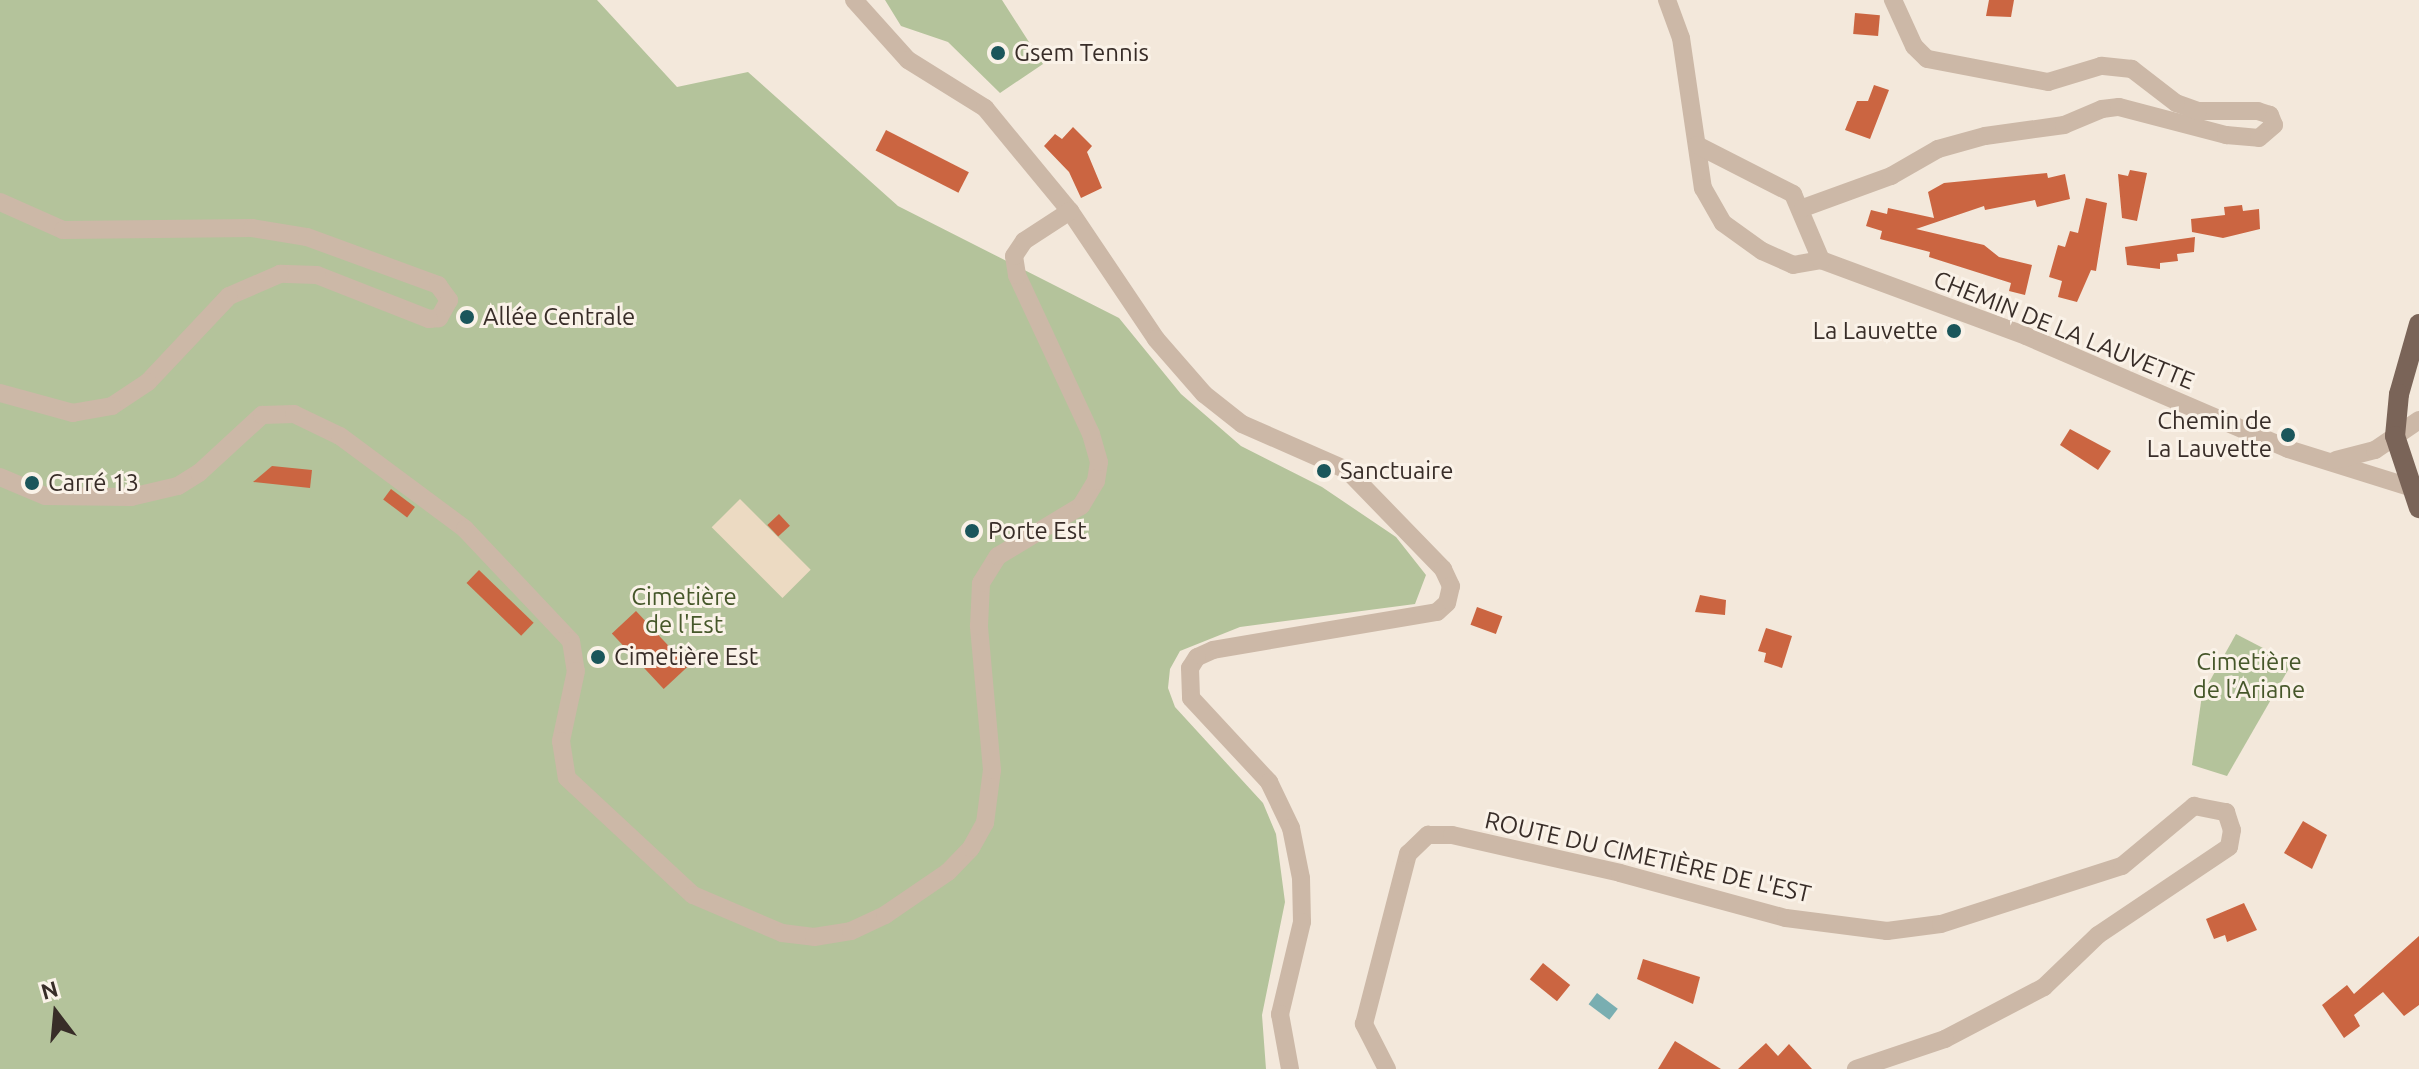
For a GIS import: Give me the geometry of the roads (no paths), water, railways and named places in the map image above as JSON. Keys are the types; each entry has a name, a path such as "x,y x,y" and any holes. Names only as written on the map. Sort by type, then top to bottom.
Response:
{"main road":[{"path":"2419,324 2399,394 2395,436 2419,508"}],"street":[{"path":"854,0 908,60 985,108 1070,211 1156,339 1204,394 1242,424 1347,470 1443,569 1451,586 1447,603 1437,612 1213,650 1197,657 1190,668 1191,698 1269,782 1291,828 1301,878 1302,922 1280,1014 1290,1069"},
{"name":"CHEMIN DE LA LAUVETTE","path":"1667,0 1681,38 1703,188 1723,223 1762,251 1793,265 1821,260 2026,336 2288,449 2334,460 2413,488"},
{"path":"1803,208 1891,176 1938,149 2064,125 2102,109 2119,107 2226,135 2259,138 2274,125 2270,115 2258,111 2198,111 2176,103 2132,69 2101,66 2048,82 1927,59 1914,46 1893,0"},
{"path":"1697,145 1780,183 1803,208 1821,260"},
{"path":"0,202 63,230 252,228 307,237 438,285 449,300 439,318 429,319 317,275 280,274 229,296 148,382 112,406 73,413 0,393"},
{"path":"0,477 45,496 131,497 178,486 199,473 262,415 294,414 340,436 465,529 571,641 576,671 561,741 567,778 693,895 782,933 814,937 851,931 898,906 971,848 985,823 992,770 979,626 981,583 998,556 1081,506 1096,481 1099,462 1091,434 1017,275 1014,256 1031,235 1070,211"},
{"name":"CHEMIN DE LA LAUVETTE","path":"2334,460 2375,450 2419,420"},
{"name":"ROUTE DU CIMETIÈRE DE L'EST","path":"1387,1069 1364,1024 1408,854 1428,835 1452,835 1620,873 1786,918 1887,931 1941,924 2122,866 2194,806 2226,812 2232,830 2229,847 2221,855 2098,935 2044,987 1945,1039 1856,1069"}],"water":[{"path":"1597,993 1618,1009 1609,1020 1589,1004"}],"place":[{"name":"Gsem Tennis","path":"998,53"},
{"name":"Allée Centrale","path":"467,317"},
{"name":"La Lauvette","path":"1954,331"},
{"name":"Chemin de La Lauvette","path":"2288,435"},
{"name":"Sanctuaire","path":"1324,471"},
{"name":"Carré 13","path":"32,483"},
{"name":"Porte Est","path":"972,531"},
{"name":"Cimetière Est","path":"598,657"}],"park label":[{"name":"Cimetière de l'Est","path":"684,611"},
{"name":"Cimetière de l’Ariane","path":"2249,676"}]}
